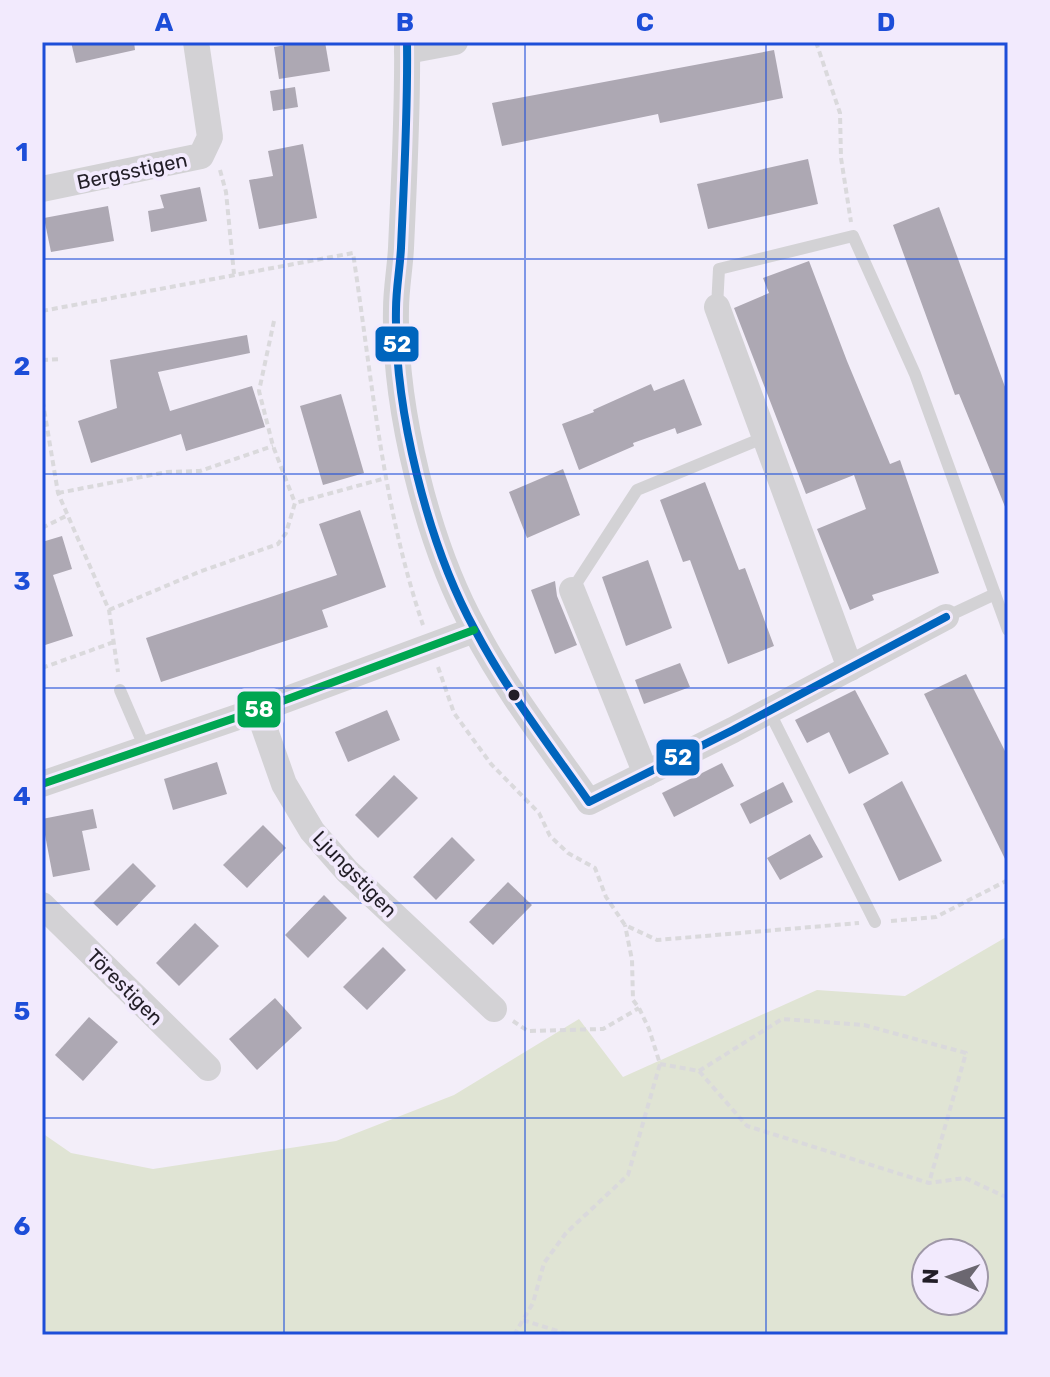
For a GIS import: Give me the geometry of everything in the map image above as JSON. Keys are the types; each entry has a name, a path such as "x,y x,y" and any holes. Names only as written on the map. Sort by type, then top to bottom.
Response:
{"street":[{"name":"Bergsstigen","path":"42,189 201,156 210,137 196,42"},
{"path":"455,42 407,47 401,249 396,308 401,386 412,455 441,552 474,630 523,708 589,802 946,617"},
{"path":"717,307 850,668"},
{"path":"572,590 646,774"},
{"path":"42,784 258,710 474,630"},
{"name":"Ljungstigen","path":"258,710 284,784 312,831 347,871 494,1009"},
{"name":"Törestigen","path":"42,905 208,1068"}],"lane":[{"path":"717,307 719,269 853,236 915,374 1008,630"},
{"path":"572,590 637,490 765,437"},
{"path":"946,617 995,594"},
{"path":"120,690 145,748"},
{"path":"769,711 875,922"}],"path":[{"path":"816,42 821,49 840,113 841,158 853,236"},
{"path":"210,137 226,192 234,274"},
{"path":"109,610 199,572 278,544 286,533 295,503 273,446 259,391 274,321"},
{"path":"42,360 61,359"},
{"path":"42,371 44,415 58,493 109,610 120,690"},
{"path":"58,493 167,472 200,471 273,446"},
{"path":"295,503 386,478"},
{"path":"42,528 68,515"},
{"path":"42,668 114,642"},
{"path":"514,1335 533,1303 544,1263 566,1233 628,1175 660,1064 639,1008 633,1000 632,960 625,925"},
{"path":"494,1009 528,1031 603,1029 639,1008"},
{"path":"699,1071 782,1019 864,1025 966,1053 929,1183"},
{"path":"660,1064 699,1071 747,1126 929,1183 965,1178 1008,1198"},
{"path":"523,1320 570,1335"}],"green space":[{"path":"1008,936 1008,1335 42,1335 42,1133 71,1153 153,1169 336,1141 454,1095 579,1019 623,1077 817,990 905,996"}],"building":[{"path":"71,42 134,42 135,50 76,63"},
{"path":"325,42 330,71 279,79 274,47"},
{"path":"774,50 783,98 660,123 658,114 502,146 492,103"},
{"path":"295,87 298,107 273,111 270,91"},
{"path":"303,144 317,218 259,229 249,180 273,176 268,151"},
{"path":"808,159 818,204 708,229 697,184"},
{"path":"200,187 207,221 151,232 148,211 164,208 160,195"},
{"path":"108,206 114,241 51,252 44,218"},
{"path":"939,207 1008,395 1008,514 959,394 955,395 893,225"},
{"path":"809,261 890,464 900,460 939,573 872,595 874,600 850,610 817,529 866,509 854,475 806,494 734,308 769,293 763,278"},
{"path":"247,335 250,353 158,372 170,411 252,386 265,427 186,451 181,434 91,463 78,421 117,408 110,360"},
{"path":"684,379 702,425 677,434 675,428 633,443 634,446 579,470 562,424 651,384 654,391"},
{"path":"341,394 364,473 323,485 300,406"},
{"path":"563,469 580,515 527,538 509,492"},
{"path":"705,482 739,570 745,568 774,646 728,664 690,560 683,562 660,500"},
{"path":"360,510 386,587 322,610 328,627 161,682 146,638 337,575 319,524"},
{"path":"62,536 72,569 53,575 73,636 42,646 42,542"},
{"path":"648,560 672,628 626,646 602,577"},
{"path":"555,581 557,596 577,645 555,654 531,590"},
{"path":"680,663 690,687 644,704 635,680"},
{"path":"966,674 1008,757 1008,865 924,694"},
{"path":"855,690 889,754 849,774 829,732 807,743 795,720"},
{"path":"387,710 400,740 348,762 335,732"},
{"path":"217,762 227,794 173,810 164,779"},
{"path":"722,763 734,786 674,817 662,793"},
{"path":"394,775 418,798 378,838 355,815"},
{"path":"902,781 942,861 899,881 863,804"},
{"path":"783,782 793,802 750,824 740,804"},
{"path":"93,809 97,828 82,831 90,870 53,877 42,819"},
{"path":"263,825 286,848 247,888 223,865"},
{"path":"810,834 823,857 780,880 767,858"},
{"path":"452,837 475,860 436,900 413,877"},
{"path":"133,863 156,886 117,926 93,903"},
{"path":"508,882 532,905 493,945 469,922"},
{"path":"324,895 347,918 308,958 285,935"},
{"path":"195,923 219,946 179,986 156,963"},
{"path":"383,947 406,970 367,1010 343,987"},
{"path":"275,998 302,1028 257,1070 229,1039"},
{"path":"89,1017 118,1042 83,1081 55,1055"}],"transit line":[{"name":"52","path":"407,42 401,248 396,301 397,348 407,431 417,474 442,557 487,653 589,802 946,617"},
{"name":"58","path":"42,784 258,710 474,630"}]}
